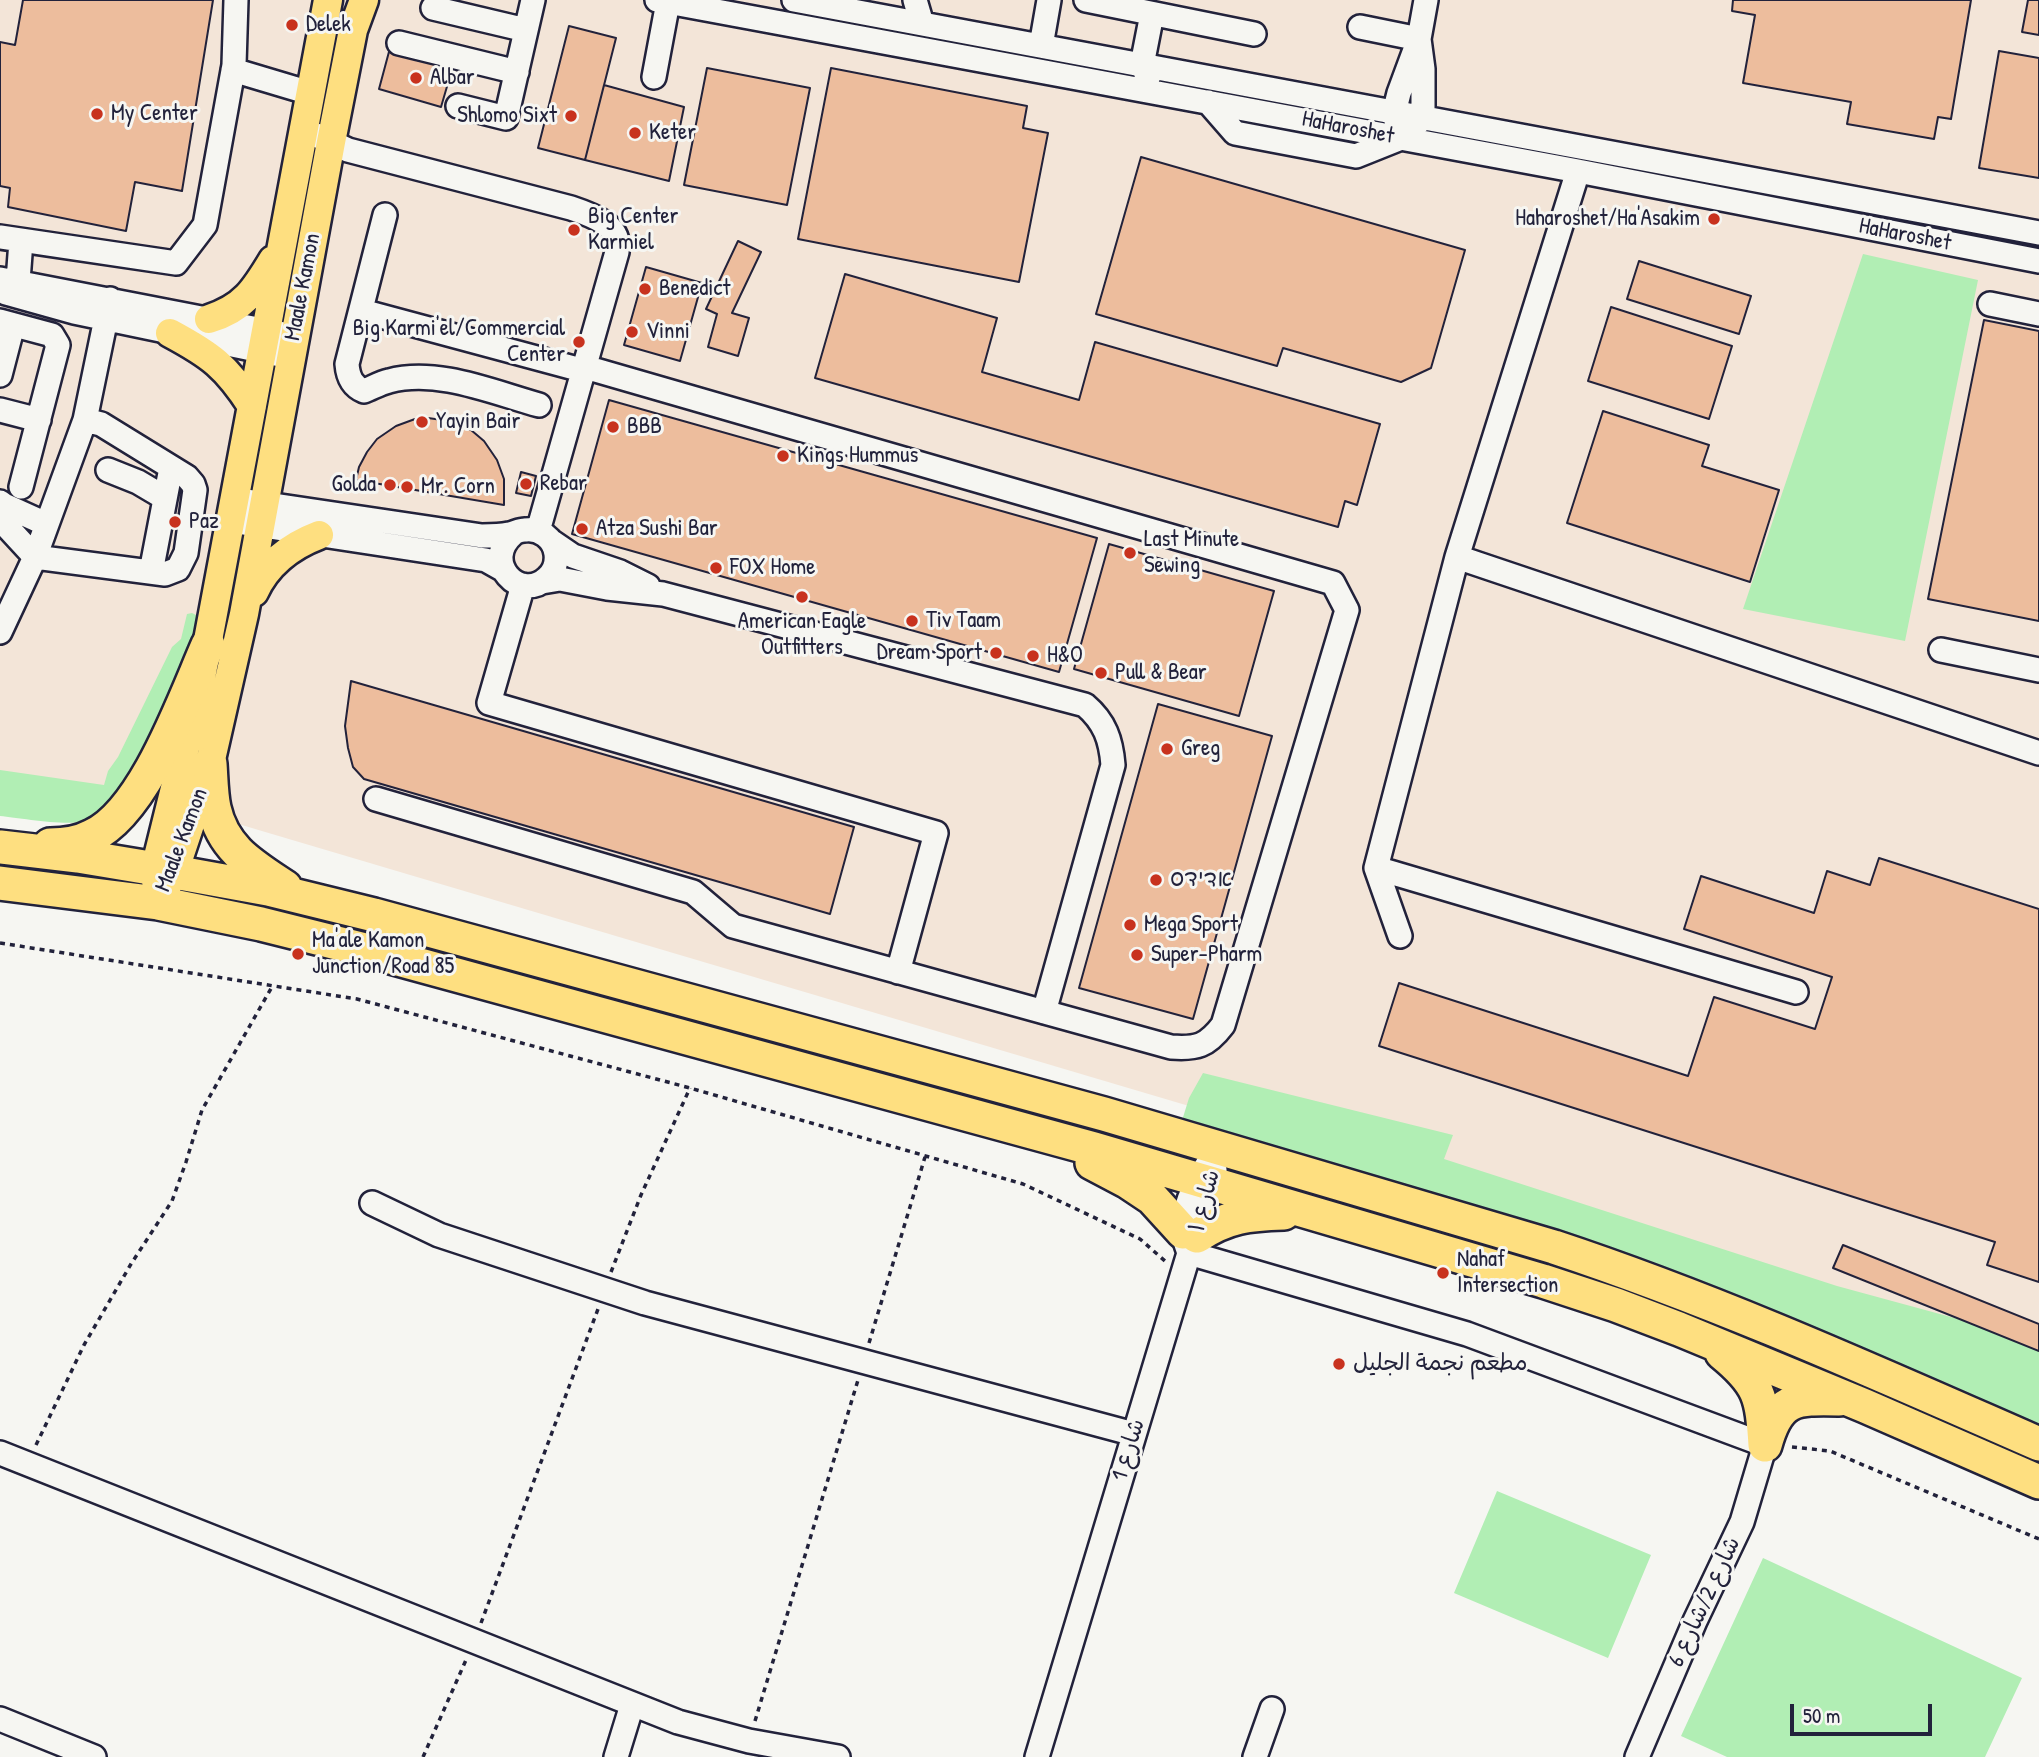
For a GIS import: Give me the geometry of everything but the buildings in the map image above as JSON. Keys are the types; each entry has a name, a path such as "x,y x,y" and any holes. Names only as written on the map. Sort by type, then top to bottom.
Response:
{"highway":[{"path":"0,847 67,844 93,836 111,824 125,810 145,779 178,714 208,645"},
{"path":"210,764 213,806 220,830 232,847 249,863 302,898"},
{"path":"0,847 78,856 268,889 374,915 1218,1148 1554,1247 1628,1272 1879,1374 2039,1444"},
{"path":"0,883 158,902 261,924 1035,1132 1205,1181 1616,1305 1848,1399 2039,1482"},
{"path":"1035,1132 1128,1182 1152,1198 1190,1240 1210,1227 1240,1216 1311,1213"},
{"path":"1706,1340 1739,1367 1755,1387 1763,1409 1765,1445"},
{"path":"1765,1445 1771,1424 1779,1413 1792,1403 1805,1398 1848,1399"}],"main road":[{"name":"Maale Kamon","path":"158,902 328,0"},
{"name":"Maale Kamon","path":"165,871 210,764 264,515 292,347 353,30 364,0"},
{"path":"209,319 228,313 246,299 281,246"},
{"path":"170,333 200,348 216,361 230,374 252,406"},
{"path":"244,614 258,584 271,566 299,542 319,535"}],"street":[{"path":"236,0 233,70 205,225 176,263 11,239 6,284 108,310 170,333 265,341 292,347"},
{"path":"458,106 506,118 533,0"},
{"name":"HaHaroshet","path":"794,0 2039,233"},
{"path":"915,0 922,24"},
{"path":"1041,46 1049,0"},
{"path":"1086,0 1254,34"},
{"path":"1419,39 1423,69 1423,118 1401,138 1394,113 1419,39 1426,0"},
{"path":"654,76 662,1"},
{"name":"HaHaroshet","path":"662,1 1577,171 2039,261"},
{"path":"433,8 526,30"},
{"path":"1152,14 1142,65 1154,92"},
{"path":"1360,27 1419,39"},
{"path":"399,43 517,72"},
{"path":"233,70 310,93"},
{"path":"303,130 348,150 571,208 590,214 611,227 618,244 544,536"},
{"path":"1400,936 1376,868 1457,557 1577,171"},
{"path":"385,215 362,312 346,364 350,380 361,391 367,391 387,381 424,376 538,405"},
{"path":"1990,304 2039,314"},
{"path":"108,310 209,319 265,341"},
{"path":"0,632 35,557 85,420 108,310"},
{"path":"362,312 574,368 585,366 1333,583 1347,610 1223,1025 1212,1039 1193,1049 1171,1047 733,926 694,892 376,799"},
{"path":"0,375 7,323 52,335 58,345 21,487"},
{"path":"0,410 39,420"},
{"path":"0,519 35,557 164,574 178,569 186,553 195,491 193,484 187,477 101,424 85,420"},
{"path":"151,572 171,468"},
{"path":"108,470 138,482 165,498"},
{"path":"0,502 47,524"},
{"path":"232,510 482,536 513,534 528,529 544,536 573,556 620,572 663,594"},
{"path":"264,515 319,535 486,560 502,569 510,579 533,584 560,579 607,588 663,594 1085,705 1097,715 1105,728 1112,746 1113,765 1044,1012"},
{"path":"502,569 500,552 513,534"},
{"path":"544,536 556,552 555,567 550,576 533,584 489,703 936,833 898,972"},
{"path":"1457,557 2039,753"},
{"path":"1941,650 2039,670"},
{"path":"1376,868 1796,992"},
{"name":"شارع 1","path":"1037,1757 1182,1277 1190,1240 1187,1207 1205,1181 1218,1148"},
{"path":"372,1203 439,1235 645,1303 1134,1434"},
{"path":"1190,1240 1467,1334 1765,1445"},
{"name":"شارع 2/شارع 6","path":"1637,1757 1695,1620 1742,1522 1765,1445"},
{"path":"0,1453 678,1722 749,1741 838,1757"},
{"path":"616,1757 632,1705"},
{"path":"1255,1757 1272,1709"},
{"path":"0,1719 94,1757"}],"path":[{"path":"0,943 357,999 690,1088 1023,1184 1140,1239 1182,1277"},
{"path":"27,1464 84,1345 131,1264 172,1201 202,1110 273,985"},
{"path":"423,1757 474,1642 641,1195 690,1088"},
{"path":"749,1741 925,1157"},
{"path":"1765,1445 1830,1451 2039,1539"}],"shaded area":[{"path":"0,0 2039,0 2039,1380 1779,1281 154,799 0,794"}],"green space":[{"path":"1863,254 1978,280 1905,641 1743,609"},
{"path":"187,614 196,615 192,646 179,681 131,777 112,804 96,818 76,823 0,816 0,770 104,785 108,771 118,757 172,647 181,639"},
{"path":"1203,1073 1453,1135 1444,1159 1837,1286 2039,1341 2039,1427 1180,1127 1189,1098"},
{"path":"1497,1491 1651,1555 1608,1658 1454,1593"},
{"path":"1763,1558 2022,1678 1985,1757 1727,1757 1681,1736"}],"place":[{"name":"Delek","path":"292,25"},
{"name":"Albar","path":"416,78"},
{"name":"My Center","path":"97,114"},
{"name":"Shlomo Sixt","path":"571,116"},
{"name":"Keter","path":"635,133"},
{"name":"Haharoshet/Ha'Asakim","path":"1714,219"},
{"name":"Big Center Karmiel","path":"574,230"},
{"name":"Benedict","path":"645,289"},
{"name":"Vinni","path":"632,332"},
{"name":"Big Karmi'el/Commercial Center","path":"579,342"},
{"name":"Yayin Bair","path":"422,422"},
{"name":"BBB","path":"613,427"},
{"name":"Kings Hummus","path":"783,456"},
{"name":"Rebar","path":"526,484"},
{"name":"Golda","path":"390,485"},
{"name":"Mr. Corn","path":"407,487"},
{"name":"Paz","path":"175,522"},
{"name":"Atza Sushi Bar","path":"582,529"},
{"name":"Last Minute Sewing","path":"1130,553"},
{"name":"FOX Home","path":"716,568"},
{"name":"American Eagle Outfitters","path":"802,597"},
{"name":"Tiv Taam","path":"912,621"},
{"name":"Dream Sport","path":"996,653"},
{"name":"H&O","path":"1033,656"},
{"name":"Pull & Bear","path":"1101,673"},
{"name":"Greg","path":"1167,749"},
{"name":"אדידס","path":"1156,880"},
{"name":"Mega Sport","path":"1130,925"},
{"name":"Ma'ale Kamon Junction/Road 85","path":"298,954"},
{"name":"Super-Pharm","path":"1137,955"},
{"name":"Nahaf Intersection","path":"1443,1273"},
{"name":"مطعم نجمة الجليل","path":"1339,1364"}]}
